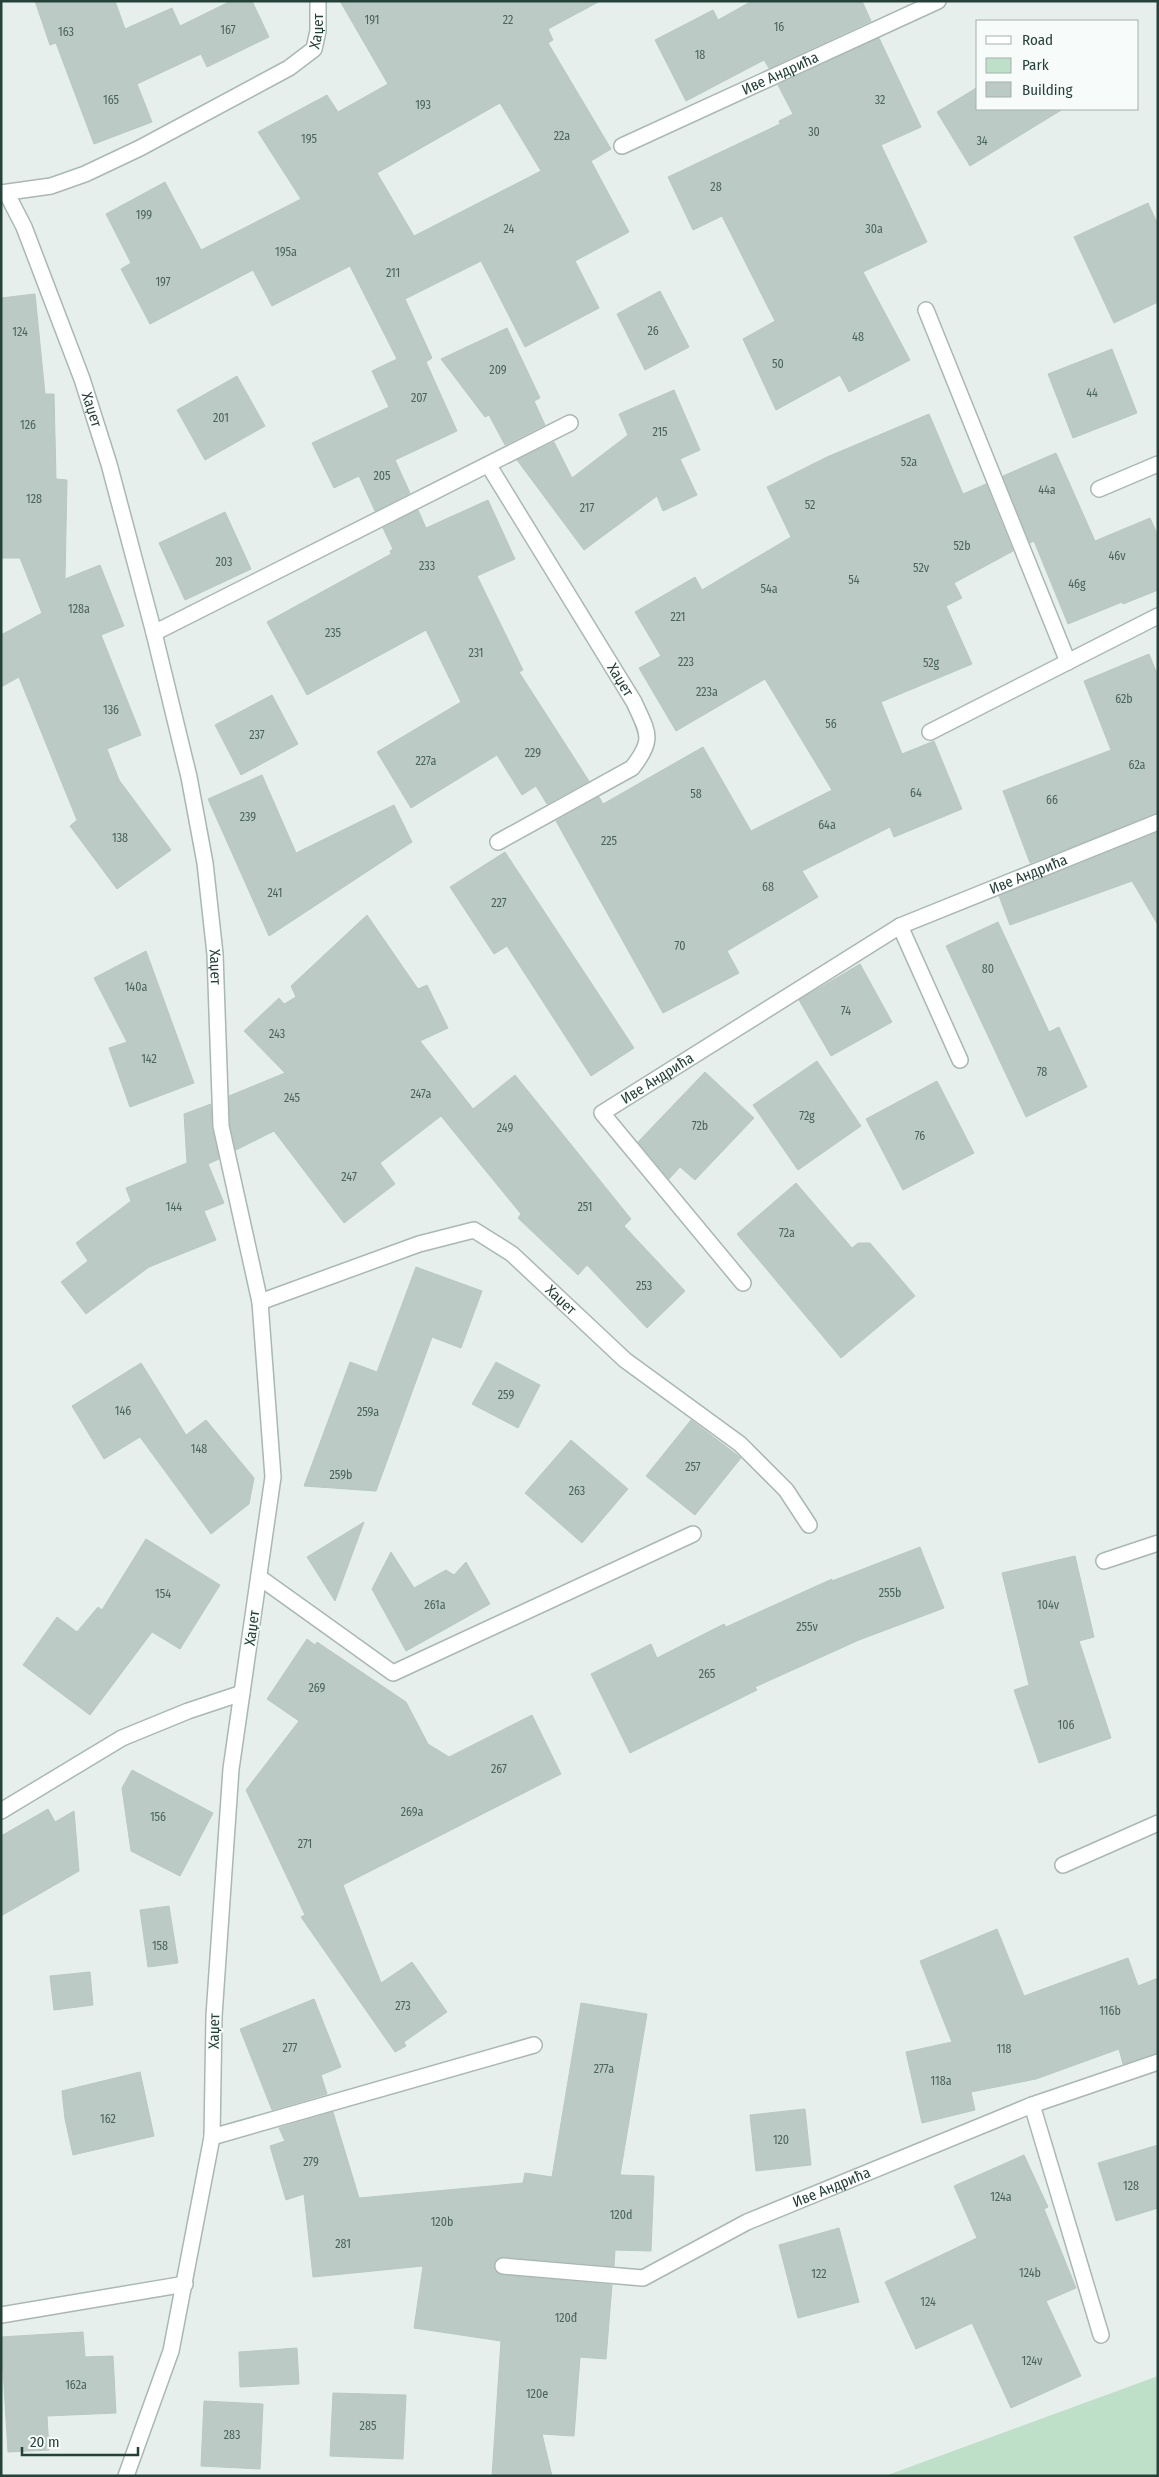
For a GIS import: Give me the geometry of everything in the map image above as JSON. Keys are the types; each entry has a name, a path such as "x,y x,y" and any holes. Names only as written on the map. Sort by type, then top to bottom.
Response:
{"street":[{"name":"Хаџет","path":"126,2476 171,2351 212,2137 214,2016 231,1769 273,1477 260,1302 221,1126 215,954 205,863 189,777 154,633 109,464 82,379 24,227 4,194 51,186 84,174 140,148 289,68 314,49 318,31 318,1"},
{"name":"Иве Андрића","path":"622,146 938,1"},
{"path":"926,310 1068,662"},
{"path":"154,633 570,423"},
{"path":"1099,489 1158,464"},
{"name":"Хаџет","path":"488,466 634,702 647,730 646,751 632,768 498,842"},
{"path":"930,732 1158,616"},
{"name":"Иве Андрића","path":"742,1283 602,1113 900,926 1158,822"},
{"path":"900,926 960,1060"},
{"name":"Хаџет","path":"260,1302 419,1244 474,1230 512,1254 625,1360 740,1444 786,1490 809,1525"},
{"path":"259,1578 393,1673 693,1534"},
{"path":"1104,1561 1158,1543"},
{"path":"1,1811 122,1738 242,1693"},
{"path":"1063,1865 1158,1823"},
{"path":"212,2137 534,2044"},
{"name":"Иве Андрића","path":"503,2266 643,2278 748,2222 1032,2105 1158,2062"},
{"path":"1032,2105 1101,2335"},
{"path":"1,2316 185,2284"}],"green space":[{"path":"1158,2376 1158,2476 885,2476"}],"building":[{"path":"35,1 115,1 125,29 172,8 180,26 231,1 252,1 269,37 207,67 201,54 137,84 152,122 94,144 56,43 50,45"},
{"path":"340,1 600,1 548,29 553,40 548,43 611,149 591,161 629,232 575,261 599,308 525,347 481,261 405,299 432,358 426,362 457,431 395,460 410,493 375,511 359,476 334,488 312,443 389,407 372,371 397,359 350,266 272,306 253,270 150,324 121,269 131,263 106,214 165,182 201,250 301,199 258,132 327,95 338,112 388,84","holes":["500,103 541,171 414,236 377,173"]},
{"path":"752,1 862,1 871,21 769,68 764,60 686,101 655,40 713,10 718,20"},
{"path":"879,38 921,127 881,145 927,242 863,272 910,360 849,392 840,375 776,410 743,339 775,321 722,216 693,230 668,177 780,124 779,121 793,114 778,85"},
{"path":"976,88 976,110 1061,110 970,166 937,112"},
{"path":"1148,203 1158,225 1158,302 1114,323 1074,237"},
{"path":"660,291 689,347 645,370 617,314"},
{"path":"35,294 45,394 54,394 56,479 67,480 65,579 100,565 124,626 101,635 141,735 107,749 119,780 171,850 117,889 70,826 77,820 19,677 1,687 1,635 42,613 20,558 1,558 1,298"},
{"path":"507,328 540,398 534,401 545,425 505,445 489,415 485,417 441,359"},
{"path":"1112,349 1137,413 1073,438 1048,374"},
{"path":"237,376 265,426 205,460 177,410"},
{"path":"674,390 700,450 680,459 697,495 663,511 657,496 584,550 517,460 554,442 572,478 628,435 619,414"},
{"path":"929,414 963,494 986,484 1013,551 954,583 962,598 946,606 972,664 881,702 902,754 934,741 962,809 894,837 890,827 802,871 818,897 727,951 739,973 663,1013 556,821 599,797 603,804 703,747 751,831 832,790 765,679 676,731 639,668 661,656 635,612 695,577 702,590 791,537 767,487 827,457"},
{"path":"1056,453 1095,541 1150,518 1158,536 1158,590 1068,624 1034,541 1030,543 1003,476"},
{"path":"488,500 515,559 477,576 523,670 519,672 589,781 547,804 536,786 522,795 497,755 411,808 377,752 461,702 426,630 307,695 267,622 391,554 390,551 393,549 383,528 418,510 426,528"},
{"path":"225,512 251,569 185,600 159,543"},
{"path":"1149,654 1158,676 1158,813 1030,863 1003,791 1111,750 1084,681"},
{"path":"272,695 298,744 241,775 215,725"},
{"path":"262,775 296,853 394,805 412,842 269,936 208,799"},
{"path":"1158,832 1158,925 1132,881 1010,925 999,896"},
{"path":"505,852 634,1048 591,1076 507,946 494,954 450,887"},
{"path":"367,915 418,989 427,985 448,1028 420,1041 473,1109 515,1075 631,1219 624,1226 685,1291 647,1328 587,1265 578,1275 518,1218 521,1214 441,1116 380,1163 395,1184 344,1223 274,1131 236,1150 230,1125 229,1096 285,1073 244,1031 279,998 284,1004 296,997 291,986"},
{"path":"998,922 1049,1032 1059,1027 1087,1087 1026,1117 946,946"},
{"path":"146,951 194,1083 130,1107 109,1048 127,1042 94,978"},
{"path":"860,964 892,1022 831,1056 799,1000"},
{"path":"817,1061 861,1126 798,1170 753,1105"},
{"path":"705,1072 754,1118 695,1180 680,1167 669,1179 638,1142"},
{"path":"937,1081 974,1153 903,1190 866,1119"},
{"path":"211,1104 212,1128 219,1159 208,1164 224,1203 204,1211 216,1240 149,1267 86,1314 61,1282 88,1261 76,1243 131,1201 126,1188 187,1163 184,1114"},
{"path":"796,1183 852,1248 858,1243 870,1243 915,1296 841,1358 737,1234"},
{"path":"416,1267 482,1291 461,1348 432,1337 376,1491 304,1486 350,1362 377,1372"},
{"path":"496,1362 540,1385 518,1428 472,1404"},
{"path":"141,1363 186,1435 206,1420 254,1478 249,1504 211,1534 140,1437 104,1459 72,1406"},
{"path":"691,1420 741,1458 695,1515 646,1476"},
{"path":"571,1440 628,1489 582,1543 525,1493"},
{"path":"364,1522 335,1601 307,1557"},
{"path":"146,1539 220,1585 180,1649 152,1632 90,1715 23,1665 57,1617 77,1632 98,1607 102,1610"},
{"path":"920,1547 944,1608 859,1640 755,1687 757,1690 630,1753 591,1674 651,1644 657,1658 724,1624 726,1627 832,1579 832,1581"},
{"path":"391,1552 414,1588 446,1570 454,1575 466,1562 490,1604 406,1651 372,1589"},
{"path":"1075,1556 1094,1637 1079,1641 1111,1738 1039,1763 1014,1690 1029,1685 1002,1573"},
{"path":"307,1639 315,1645 317,1642 406,1702 428,1744 449,1757 532,1715 561,1774 343,1885 381,1983 412,1962 447,2012 404,2042 406,2046 395,2052 301,1917 305,1915 246,1790 299,1721 267,1699"},
{"path":"132,1770 213,1813 180,1876 131,1851 122,1788"},
{"path":"48,1809 55,1822 74,1811 79,1871 1,1916 1,1836"},
{"path":"169,1906 178,1963 148,1967 140,1910"},
{"path":"997,1929 1024,1996 1128,1958 1138,1986 1158,1978 1158,2053 1123,2064 1119,2049 1036,2079 971,2092 975,2110 922,2123 906,2052 952,2042 920,1961"},
{"path":"90,1972 93,2005 54,2010 50,1976"},
{"path":"314,1999 341,2067 321,2075 327,2094 272,2110 240,2029"},
{"path":"581,2003 647,2014 620,2175 654,2176 651,2251 615,2250 614,2266 504,2257 496,2260 494,2270 502,2275 612,2285 606,2359 580,2357 574,2436 542,2434 552,2476 492,2476 501,2341 414,2328 423,2266 313,2277 304,2194 286,2200 270,2146 285,2141 279,2128 333,2112 359,2198 523,2183 525,2173 552,2177"},
{"path":"140,2072 154,2136 73,2155 65,2119 62,2091"},
{"path":"805,2109 811,2165 756,2171 750,2115"},
{"path":"1158,2145 1158,2208 1116,2221 1098,2163"},
{"path":"1024,2155 1048,2207 1044,2209 1076,2288 1046,2301 1081,2376 1011,2408 972,2323 916,2349 885,2282 977,2238 954,2186"},
{"path":"839,2228 859,2302 798,2318 779,2245"},
{"path":"83,2332 85,2357 113,2356 116,2413 47,2416 49,2450 8,2452 1,2337"},
{"path":"297,2348 299,2384 240,2387 239,2352"},
{"path":"333,2393 406,2395 403,2459 330,2456"},
{"path":"204,2401 263,2404 260,2469 201,2466"}]}
